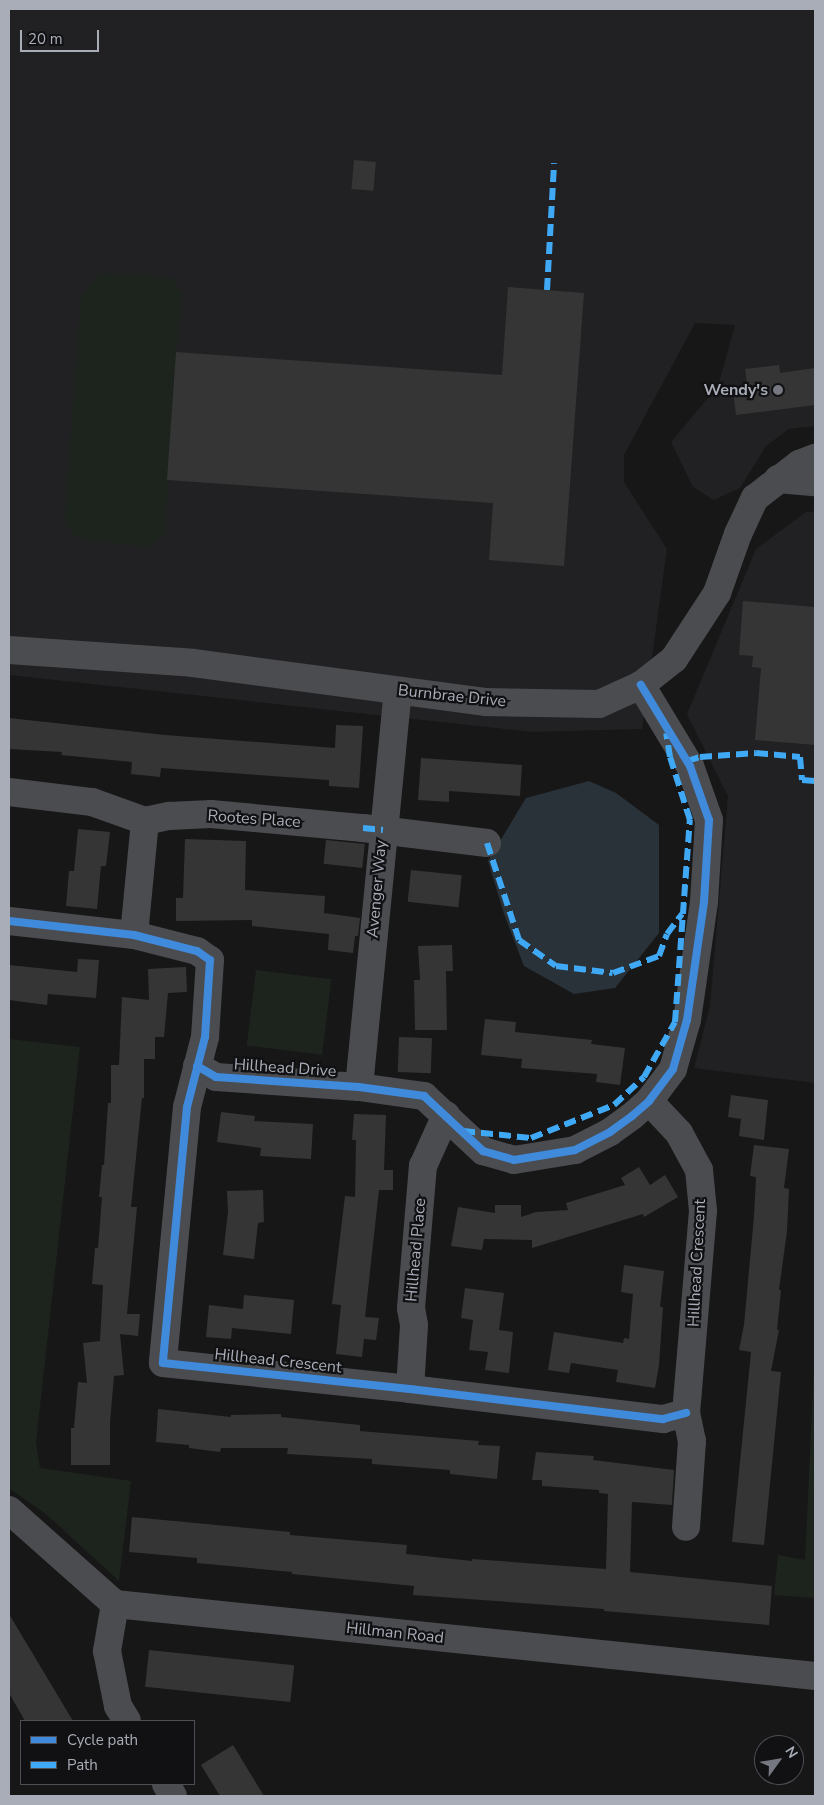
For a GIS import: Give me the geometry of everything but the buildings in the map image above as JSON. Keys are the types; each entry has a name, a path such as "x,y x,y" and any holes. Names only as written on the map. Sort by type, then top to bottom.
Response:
{"street":[{"name":"Burnbrae Drive","path":"9,650 192,663 486,702 599,704 641,685 674,659 717,592 738,534 755,498 799,464 815,458"},
{"path":"778,479 815,482"},
{"name":"Hillhead Drive","path":"197,1066 216,1077 359,1086 424,1096 484,1150 514,1160 575,1150 610,1132 648,1101 673,1069 687,1020 704,902 709,820 690,766 641,685"},
{"name":"Avenger Way","path":"359,1086 373,829 398,691"},
{"name":"Rootes Place","path":"9,792 92,802 145,820 169,816 211,814 373,829 487,843"},
{"path":"134,935 145,820"},
{"path":"9,921 134,935 197,950 210,960 205,1037 197,1066"},
{"name":"Hillhead Crescent","path":"197,1066 187,1107 163,1363 410,1389 663,1419 686,1413"},
{"name":"Hillhead Crescent","path":"648,1101 679,1133 699,1170 703,1211 686,1413 692,1441 686,1527"},
{"name":"Hillhead Place","path":"410,1389 414,1326 411,1308 422,1166 446,1115"},
{"path":"9,1510 115,1604 107,1651 118,1706 126,1720"},
{"name":"Hillman Road","path":"115,1604 815,1676"},
{"path":"167,1785 173,1796"}],"shaded area":[{"path":"9,9 815,9 815,426 789,429 766,446 740,488 714,500 693,487 671,442 718,386 735,325 695,323 624,455 624,482 667,549 642,729 533,732 9,675"},
{"path":"107,273 168,277 173,279 183,295 176,352 165,533 153,545 141,546 83,540 72,533 66,524 65,513 81,298 94,278"},
{"path":"806,512 815,512 815,1083 694,1068 710,1006 728,796 687,714 756,549"},
{"path":"589,781 616,793 659,825 659,933 615,988 574,994 524,966 504,914 488,861 526,798"},
{"path":"256,970 331,979 322,1055 247,1045"},
{"path":"9,1039 80,1047 36,1442 40,1468 131,1481 119,1581 47,1515 9,1488"},
{"path":"815,1345 815,1598 774,1595 778,1555 805,1560"}],"marked path":[{"path":"547,290 554,163"},
{"path":"463,1131 531,1138 614,1105 644,1077 675,1022 690,820 670,757 666,733"},
{"path":"687,761 700,757 756,753 800,757 802,780 815,781"},
{"path":"363,828 383,830"},
{"path":"487,843 519,940 556,966 613,973 659,956 667,934 682,914"}],"cycle path":[{"path":"197,1066 216,1077 359,1087 424,1096 483,1151 514,1160 575,1150 610,1132 632,1116 649,1101 673,1069 687,1020 704,902 709,820 690,766 641,685"},
{"path":"9,921 134,935 197,951 210,960 205,1037 187,1107 163,1363 410,1389 663,1419 686,1413"}],"place":[{"name":"Wendy's","path":"778,390"}]}
